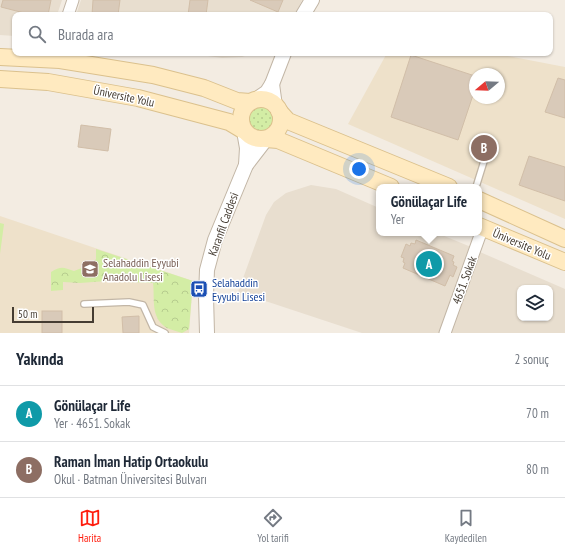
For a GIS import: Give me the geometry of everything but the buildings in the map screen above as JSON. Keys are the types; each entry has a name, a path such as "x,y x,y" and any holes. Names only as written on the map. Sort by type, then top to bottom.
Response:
{"main road":[{"path":"0,57 55,56 153,75 204,88 237,101 264,99 270,101 288,121 442,184"},
{"name":"Üniversite Yolu","path":"0,79 48,82 138,98 229,122 244,131"},
{"path":"254,100 245,106 240,118 241,125 249,136 254,139 278,140 384,184"},
{"path":"266,139 278,130 281,118 277,108"},
{"path":"482,201 565,239"},
{"name":"Üniversite Yolu","path":"482,226 565,262"}],"street":[{"path":"69,12 72,0"},
{"path":"305,12 312,0"},
{"path":"254,100 267,92 272,84 283,56"},
{"path":"272,84 277,108"},
{"path":"244,131 247,148 246,165"},
{"path":"246,165 266,139"},
{"name":"Karanfil Caddesi","path":"207,333 207,270 215,240 246,165"},
{"name":"4651. Sokak","path":"445,333 478,236"}],"lane":[{"path":"477,184 489,145"},
{"path":"84,304 129,302 144,305 152,326 165,333"}],"shaded area":[{"path":"0,0 62,0 58,12 12,12 12,36 0,35"},
{"path":"81,0 302,0 296,12 77,12"},
{"path":"208,56 245,56 242,57 222,58"},
{"path":"385,56 508,56 565,67 565,219 348,124"},
{"path":"311,185 336,189 376,207 376,236 444,236 471,247 439,333 362,333 238,292 266,215 274,202 286,193"},
{"name":"Selahaddin Eyyubi Anadolu Lisesi","path":"0,216 193,281 189,333 0,333"},
{"path":"480,252 565,289 565,333 451,333"}],"green space":[{"path":"260,105 270,110 275,120 270,130 260,135 250,130 245,120 250,110"},
{"path":"0,223 4,224 0,254"},
{"path":"96,249 193,281 189,329 182,333 167,328 158,319 154,308 153,283 107,281 80,283 63,282 63,290 51,291 51,272 62,268 74,271 92,264 96,259"}],"place":[{"name":"Raman İman Hatip Ortaokulu","path":"484,148"},
{"name":"Gönülaçar Life","path":"429,264"},
{"name":"Selahaddin Eyyubi Anadolu Lisesi","path":"90,269"},
{"name":"Selahaddin Eyyubi Lisesi","path":"199,289"}]}
